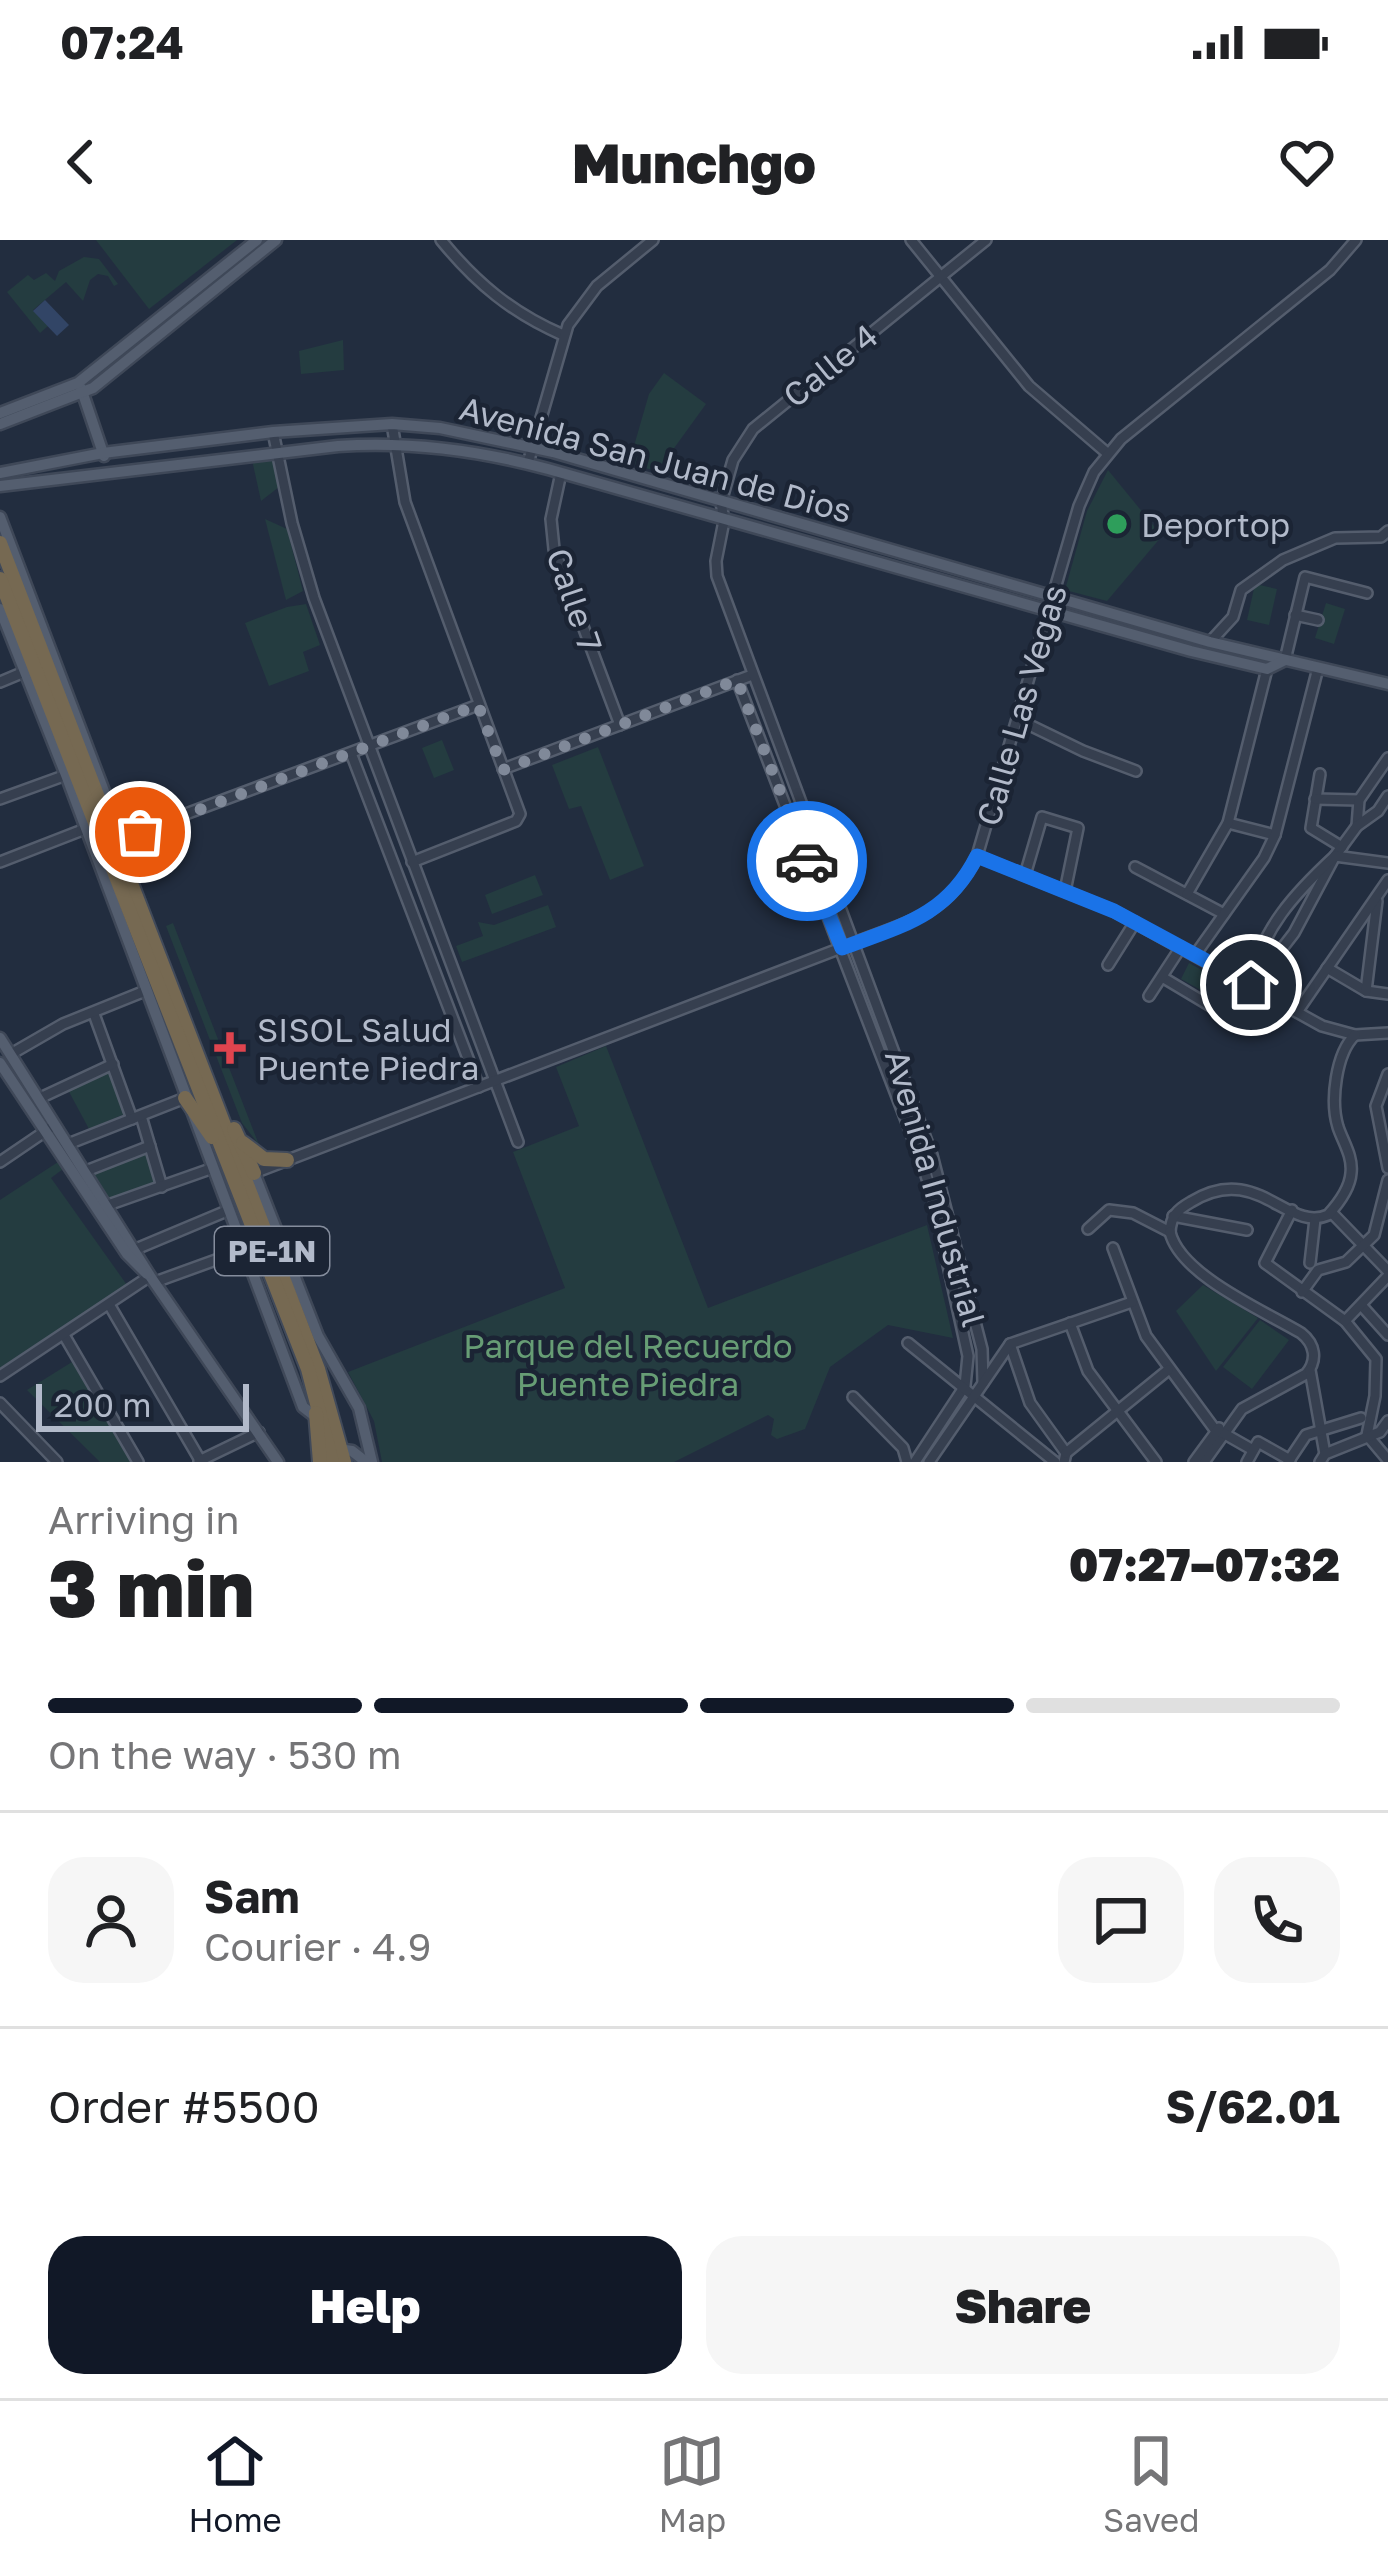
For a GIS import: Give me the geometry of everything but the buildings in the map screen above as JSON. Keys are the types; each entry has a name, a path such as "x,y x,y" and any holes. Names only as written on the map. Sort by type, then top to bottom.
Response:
{"highway":[{"name":"PE-1N","path":"0,544 327,1393 332,1458"},
{"name":"PE-1N","path":"0,579 316,1393 332,1458"},
{"path":"107,799 115,835"},
{"path":"197,1055 254,1173"},
{"path":"185,1098 223,1150"},
{"path":"237,1134 259,1156 287,1160"},
{"path":"316,1393 316,1418 332,1458"}],"main road":[{"path":"0,413 81,388 257,240"},
{"path":"0,424 81,388 276,240"},
{"path":"81,388 108,470"},
{"name":"Avenida San Juan de Dios","path":"0,473 103,453 273,432 392,424 480,434 1210,643 1388,684"},
{"name":"Avenida San Juan de Dios","path":"0,486 108,470 393,442 464,450 528,463 1047,614 1267,669"},
{"path":"553,452 555,471"},
{"path":"0,517 107,799"},
{"path":"0,609 303,1407 316,1418"},
{"path":"1267,669 1285,660"},
{"path":"0,1038 40,1098 50,1128 68,1144 278,1462"},
{"path":"0,1063 50,1128 127,1254 153,1279"},
{"path":"254,1173 318,1336 359,1408 369,1462 332,1458"}],"street":[{"path":"441,240 488,291 513,310 563,335"},
{"path":"528,463 563,335 597,286 653,240"},
{"path":"911,240 1029,386 1107,453"},
{"name":"Calle 4","path":"724,521 721,502 738,450 753,429 986,240"},
{"name":"Calle Las Vegas","path":"254,1173 930,914 956,891 977,856 1079,506 1107,453 1330,269 1355,240"},
{"path":"392,424 405,502 520,814 516,820 412,862"},
{"path":"273,432 314,598 518,1142"},
{"name":"Calle 7","path":"555,471 554,549 620,725"},
{"name":"Avenida Industrial","path":"724,521 717,576 932,1155 982,1349 982,1383"},
{"path":"1210,643 1233,616 1241,590 1283,560 1316,543 1381,537 1388,531"},
{"path":"1285,660 1305,577 1367,593"},
{"path":"1295,616 1318,620"},
{"path":"1195,955 1275,836 1318,668"},
{"path":"1187,894 1228,823 1267,669"},
{"path":"0,682 25,672"},
{"path":"503,770 752,675"},
{"path":"737,680 933,1197 968,1356 965,1386 911,1462 853,1397"},
{"path":"115,835 478,705"},
{"path":"1017,719 1082,752 1136,771"},
{"path":"351,753 478,1087"},
{"path":"1357,826 1359,800 1388,758"},
{"path":"1320,774 1310,828 1339,852 1388,863"},
{"path":"0,799 66,775"},
{"path":"1162,977 1229,1017 1294,933 1357,826 1378,811 1388,796"},
{"path":"1315,799 1359,800"},
{"path":"1025,874 1042,817 1078,828 1065,891"},
{"path":"1228,823 1275,836"},
{"path":"0,862 85,829"},
{"path":"1251,985 1261,948 1289,901 1339,852"},
{"path":"977,856 1135,922 1322,1026 1354,1034 1388,1033"},
{"path":"1135,867 1223,914"},
{"path":"1366,992 1372,942 1388,880"},
{"path":"1297,1012 1382,896"},
{"path":"1108,964 1135,922"},
{"path":"1372,942 1388,944"},
{"path":"1149,996 1181,947"},
{"path":"1327,968 1366,992 1388,994"},
{"path":"11,1054 63,1024 146,991"},
{"path":"94,1014 162,1187"},
{"path":"1315,1220 1331,1212 1352,1174 1335,1098 1344,1048 1354,1034"},
{"path":"40,1098 113,1064"},
{"path":"1388,1074 1376,1106 1388,1168"},
{"path":"68,1144 185,1098"},
{"path":"0,1162 50,1128"},
{"path":"86,1171 150,1147"},
{"path":"108,1205 213,1168"},
{"path":"1302,1292 1318,1270 1346,1262 1365,1246 1381,1216 1388,1180"},
{"path":"1315,1220 1263,1195 1231,1188 1202,1196 1173,1216 1169,1232 1190,1266 1306,1337 1314,1355 1310,1370 1322,1458 1380,1432 1388,1421"},
{"path":"136,1249 230,1210"},
{"path":"1088,1229 1109,1210 1133,1213 1169,1232"},
{"path":"1292,1210 1265,1263 1345,1322 1376,1360 1368,1436 1388,1460"},
{"path":"1331,1212 1388,1274 1345,1322"},
{"path":"1173,1216 1247,1230"},
{"path":"1310,1263 1315,1220"},
{"path":"1113,1248 1146,1336 1168,1370 1220,1432 1252,1458 1258,1442 1289,1461 1306,1435 1361,1418"},
{"path":"0,1376 153,1279 246,1249"},
{"path":"929,1462 1010,1344 1132,1302"},
{"path":"1361,1305 1388,1335"},
{"path":"110,1306 199,1461 259,1432"},
{"path":"1070,1323 1086,1367 1156,1462"},
{"path":"64,1335 138,1462"},
{"path":"908,1343 1062,1459"},
{"path":"1010,1344 1030,1402 1062,1459"},
{"path":"1062,1459 1168,1370"},
{"path":"1204,1462 1225,1421 1310,1370"},
{"path":"0,1403 57,1462"},
{"path":"1194,1462 1220,1432"}],"green space":[{"path":"96,240 237,240 149,309"},
{"path":"84,257 99,259 118,284 98,274 90,280 83,301 66,282 33,310 48,326 40,333 7,292 28,275 34,280 46,273 55,281 59,271"},
{"path":"343,340 344,370 301,374 299,351"},
{"path":"664,373 706,404 672,451 666,474 629,463 649,394"},
{"path":"273,457 279,487 261,501 252,460"},
{"name":"Deportop","path":"1108,470 1162,536 1107,601 1065,590 1087,511"},
{"path":"265,519 287,529 303,591 286,600"},
{"path":"1255,584 1277,589 1269,625 1247,620"},
{"path":"1326,603 1345,609 1334,644 1315,638"},
{"path":"306,604 320,645 303,652 309,671 269,686 245,623"},
{"path":"442,740 454,770 434,778 422,748"},
{"path":"598,747 644,866 610,880 581,806 569,809 552,765"},
{"path":"535,875 543,895 492,914 485,895"},
{"path":"548,905 556,927 462,962 456,946 483,936 478,922 494,925"},
{"path":"173,923 259,1145 242,1123 166,926"},
{"path":"1189,963 1216,978 1208,994 1181,979"},
{"name":"Parque del Recuerdo Puente Piedra","path":"606,1046 708,1308 927,1225 953,1338 888,1325 830,1367 805,1429 777,1439 771,1435 774,1419 768,1415 674,1462 382,1462 374,1421 348,1372 565,1288 513,1152 579,1126 556,1067"},
{"path":"110,1071 127,1113 89,1129 67,1088"},
{"path":"152,1145 165,1184 105,1207 82,1172"},
{"path":"58,1162 63,1169 51,1178 127,1285 0,1368 0,1200"},
{"path":"1203,1285 1258,1318 1216,1371 1176,1311"},
{"path":"1260,1320 1289,1340 1252,1389 1223,1367"},
{"path":"72,1362 132,1462 100,1462 27,1390"}],"water":[{"path":"45,300 69,325 57,336 33,311"}],"way so far":[{"path":"140,832 478,705 503,770 737,680 807,861"}],"place":[{"name":"Deportop","path":"1117,524"},
{"name":"SISOL Salud Puente Piedra","path":"230,1048"}],"route":[{"path":"807,861 842,948 930,914 956,891 977,856 1114,911 1251,985"}]}
